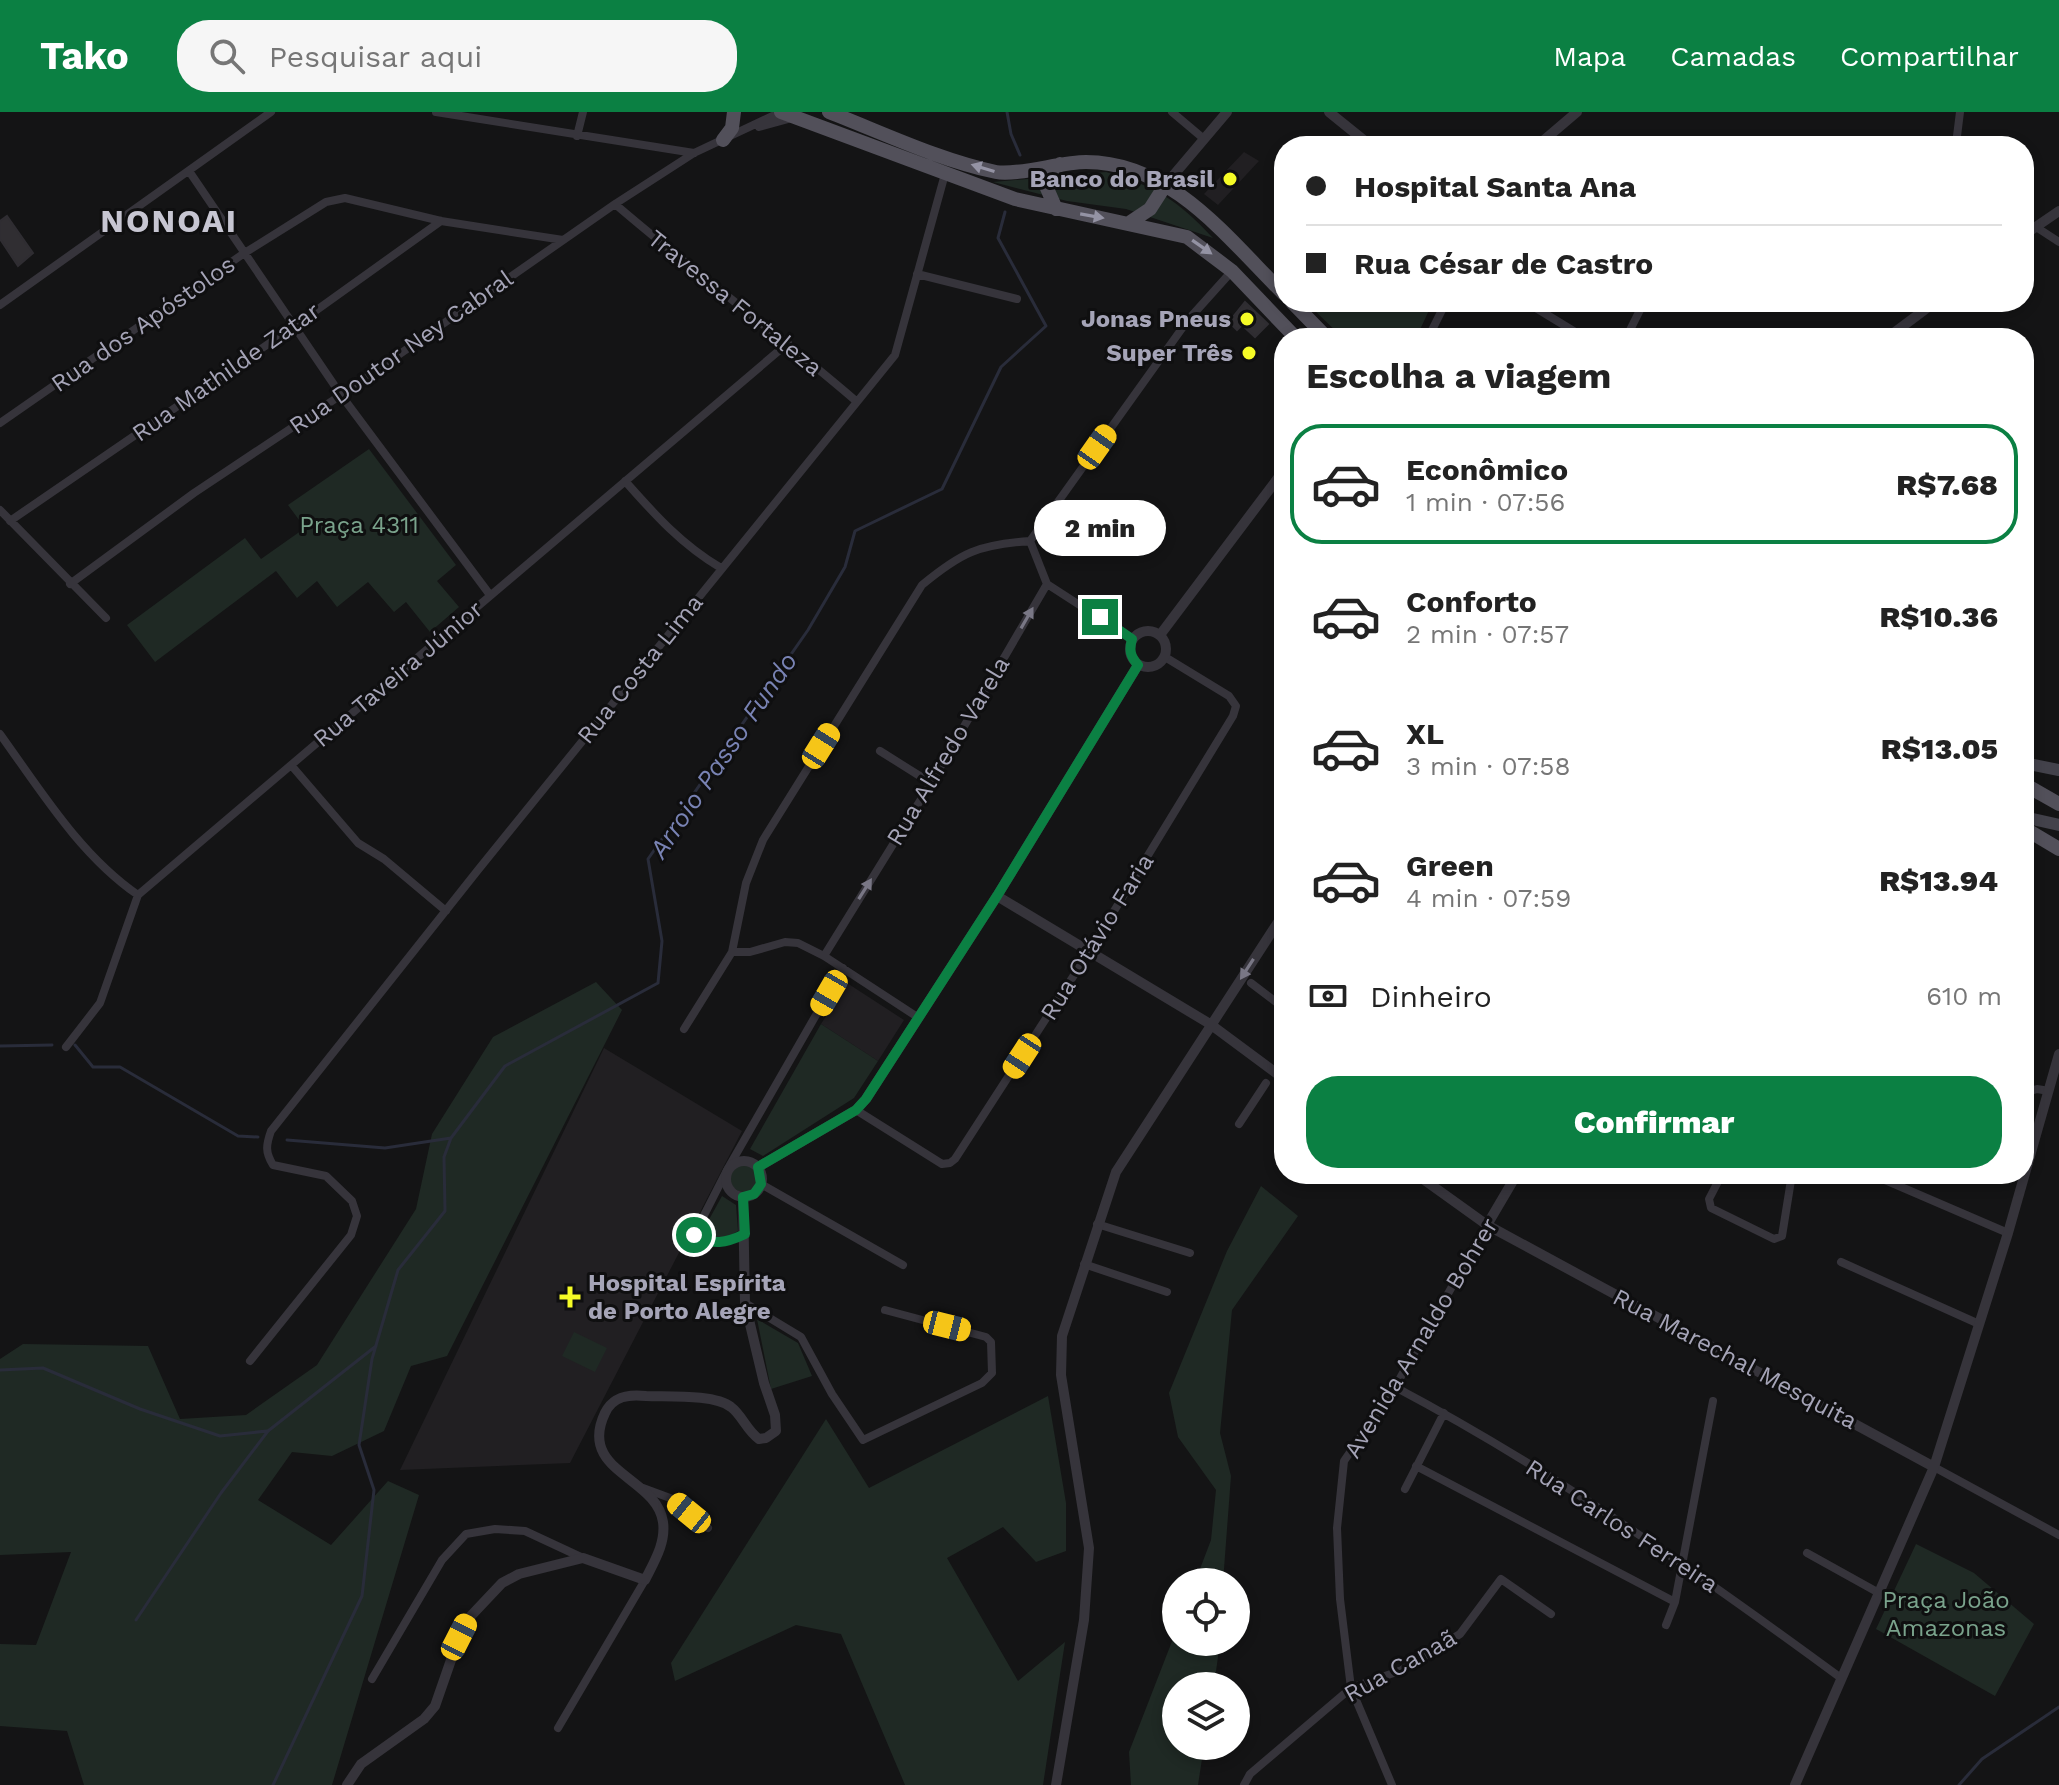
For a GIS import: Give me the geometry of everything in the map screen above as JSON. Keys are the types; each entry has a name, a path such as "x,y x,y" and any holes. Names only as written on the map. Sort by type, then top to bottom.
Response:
{"main road":[{"path":"723,140 732,128 734,112"},
{"path":"829,112 999,173 1089,162 1116,166 1166,184 1197,209 1274,284"},
{"path":"786,114 945,174 1056,209 1187,237 1232,271 1286,328"},
{"path":"1056,209 1046,186 1060,164"},
{"path":"1129,223 1150,209 1166,184"},
{"path":"1305,312 1318,328"},
{"path":"2034,765 2059,770"},
{"path":"2034,790 2059,804"},
{"path":"2034,823 2059,825"},
{"path":"2034,828 2059,849"}],"street":[{"path":"0,305 271,112"},
{"path":"436,112 694,153"},
{"path":"577,136 583,112"},
{"path":"1172,112 1204,139"},
{"path":"1166,184 1227,112"},
{"path":"1329,112 1359,136"},
{"path":"1549,136 1577,112"},
{"path":"1957,136 1960,112"},
{"name":"Rua Doutor Ney Cabral","path":"739,134 786,114"},
{"name":"Rua Doutor Ney Cabral","path":"70,584 194,493 615,204 694,153 786,114"},
{"path":"189,171 341,395 490,595"},
{"name":"Rua Costa Lima","path":"250,1361 351,1235 357,1216 352,1201 326,1176 273,1165 266,1146 271,1131 895,355 945,174"},
{"name":"Rua dos Apóstolos","path":"0,423 243,254 326,202 345,198 441,221 563,240"},
{"name":"Travessa Fortaleza","path":"615,204 685,265 788,343 856,401"},
{"path":"2059,211 2036,227 2059,242"},
{"name":"Rua Mathilde Zatar","path":"10,521 293,327 441,221"},
{"path":"684,1029 732,952 746,883 763,840 922,585 955,558 998,544 1030,541 1188,320 1232,271"},
{"path":"917,274 1017,299"},
{"path":"1542,312 1569,328"},
{"path":"1900,328 1922,312"},
{"name":"Rua Taveira Júnior","path":"138,895 788,343"},
{"path":"625,481 675,537 721,568"},
{"path":"1160,635 1274,483"},
{"path":"0,510 106,618"},
{"path":"1030,541 1047,584 1132,639"},
{"name":"Rua Alfredo Varela","path":"824,956 931,783 1047,584"},
{"path":"1145,631 1160,635 1166,649 1165,657 1148,668 1138,665 1131,658 1129,648 1132,639 1145,631"},
{"name":"Rua Otávio Faria","path":"856,1110 942,1164 950,1163 1089,952 1233,716 1236,706 1229,696 1165,657"},
{"path":"758,1167 856,1110 866,1099 997,896 1138,665"},
{"path":"0,734 61,819 115,879 138,895 100,1003 66,1047"},
{"path":"880,751 931,783"},
{"path":"291,765 358,843 384,859 446,911"},
{"path":"997,896 1210,1024 1274,1072"},
{"path":"1056,1785 1084,1620 1089,1548 1061,1375 1062,1336 1116,1172 1274,928"},
{"path":"732,952 750,952 785,942 798,943 824,956 919,1018"},
{"path":"745,1234 718,1243 705,1242 694,1235 727,1170 843,968"},
{"path":"1251,983 1274,1000"},
{"path":"2034,1135 2059,1054"},
{"path":"1239,1124 1266,1083"},
{"path":"2034,1090 2049,1091"},
{"path":"727,1170 742,1160 758,1167"},
{"path":"727,1170 728,1187 743,1197 754,1194 761,1184 758,1167"},
{"path":"761,1184 903,1265"},
{"name":"Rua Marechal Mesquita","path":"1430,1184 1487,1225 2059,1535"},
{"name":"Avenida Arnaldo Bohrer","path":"1392,1785 1351,1688 1340,1599 1337,1528 1344,1461 1395,1387 1511,1184"},
{"path":"1717,1184 1709,1199 1711,1208 1774,1239 1782,1236 1790,1184"},
{"path":"1894,1184 2008,1233"},
{"path":"1795,1785 1934,1467 2008,1233 2020,1184"},
{"path":"708,1528 670,1498 642,1488 620,1475 601,1449 599,1434 605,1412 619,1398 629,1394 715,1400 735,1410 759,1439 776,1431 775,1415 745,1303 743,1197"},
{"path":"1097,1224 1190,1253"},
{"path":"1841,1262 1979,1324"},
{"path":"1084,1264 1167,1292"},
{"path":"745,1303 801,1337 832,1394 863,1440 982,1383 992,1373 991,1342 986,1337 885,1310"},
{"name":"Rua Carlos Ferreira","path":"1395,1387 1444,1413 1682,1561 1841,1678"},
{"path":"1666,1625 1675,1602 1713,1401"},
{"path":"1405,1489 1444,1413"},
{"path":"1416,1466 1675,1602"},
{"path":"558,1728 645,1580 663,1538 663,1520 642,1488"},
{"path":"372,1679 442,1560 466,1534 495,1529 525,1531 583,1558 645,1580"},
{"path":"1807,1553 1879,1593"},
{"path":"347,1785 361,1764 424,1719 435,1706 468,1619 502,1583 519,1574 583,1558"},
{"name":"Rua Canaã","path":"1244,1785 1250,1774 1351,1688 1402,1670 1460,1634 1501,1579 1551,1614"}],"shaded area":[{"name":"Banco do Brasil","path":"1244,152 1259,161 1218,205 1204,194"},
{"path":"847,983 904,1020 878,1061 821,1024"},
{"name":"Hospital Espírita de Porto Alegre","path":"604,1048 742,1131 570,1463 400,1470"}],"green space":[{"path":"1106,172 1166,196 1213,238 1126,209 1067,201 993,182"},
{"path":"1316,312 1428,312 1421,328 1333,328"},
{"name":"Praça 4311","path":"369,449 456,565 437,581 459,607 430,632 406,602 394,612 368,582 337,607 317,581 297,598 276,571 155,662 127,625 245,538 261,559 305,528 288,505"},
{"path":"596,982 622,1010 447,1356 411,1366 384,1431 332,1456 292,1452 258,1500 331,1545 388,1481 419,1495 332,1785 84,1785 67,1731 0,1726 0,1644 36,1645 71,1552 0,1555 0,1359 23,1344 148,1346 180,1419 246,1415 317,1365 416,1209 432,1134 493,1037"},
{"path":"821,1024 878,1061 854,1098 763,1156 750,1149"},
{"path":"744,1164 754,1168 758,1178 754,1188 744,1192 734,1188 730,1178 734,1168"},
{"path":"1261,1186 1298,1216 1232,1310 1220,1433 1231,1476 1224,1568 1200,1568 1211,1540 1216,1490 1178,1437 1169,1393 1227,1251"},
{"path":"722,1196 736,1205 738,1231 720,1238 701,1234"},
{"path":"757,1319 798,1343 812,1376 771,1389"},
{"path":"574,1332 607,1348 595,1372 562,1356"},
{"path":"1048,1396 1066,1503 1066,1551 1036,1562 1003,1527 947,1558 1018,1681 1065,1642 1043,1785 905,1785 841,1634 796,1625 675,1681 671,1663 826,1419 869,1488"},
{"name":"Praça João Amazonas","path":"1916,1544 1974,1573 2034,1624 1995,1696 1876,1629"},
{"path":"1166,1656 1218,1656 1216,1672 1162,1672 1162,1760 1202,1760 1198,1785 1131,1785 1129,1752"}],"building":[{"path":"7,216 33,253 18,266 0,239 0,221"},
{"name":"Jonas Pneus","path":"1245,302 1268,324 1255,337 1242,325 1237,330 1229,322"}],"waterway":[{"name":"Arroio Passo Fundo","path":"1007,112 1011,134 1020,155"},
{"name":"Arroio Passo Fundo","path":"273,1785 362,1596 374,1490 359,1445 372,1359 398,1270 445,1211 444,1157 451,1138 505,1066 658,983 662,941 648,859 808,630 845,567 855,531 942,489 1001,367 1046,326 998,238 1005,212"},
{"path":"0,1046 52,1045"},
{"path":"75,1045 93,1067 120,1067 238,1136 258,1137"},
{"path":"287,1140 385,1148 451,1138"},
{"path":"136,1620 221,1493 268,1431 376,1346"},
{"path":"0,1370 43,1368 140,1409 220,1436 267,1431"},
{"path":"1959,1785 1982,1759 2059,1707"}],"place":[{"name":"Banco do Brasil","path":"1230,179"},
{"name":"Jonas Pneus","path":"1247,319"},
{"name":"Super Três","path":"1249,353"},
{"name":"Hospital Espírita de Porto Alegre","path":"570,1297"}],"district":[{"name":"NONOAI","path":"169,221"}],"route":[{"path":"694,1235 705,1242 718,1243 745,1234 743,1197 758,1190 762,1178 758,1167 856,1110 866,1099 997,896 1138,665 1131,658 1129,648 1132,639 1100,617"}]}
